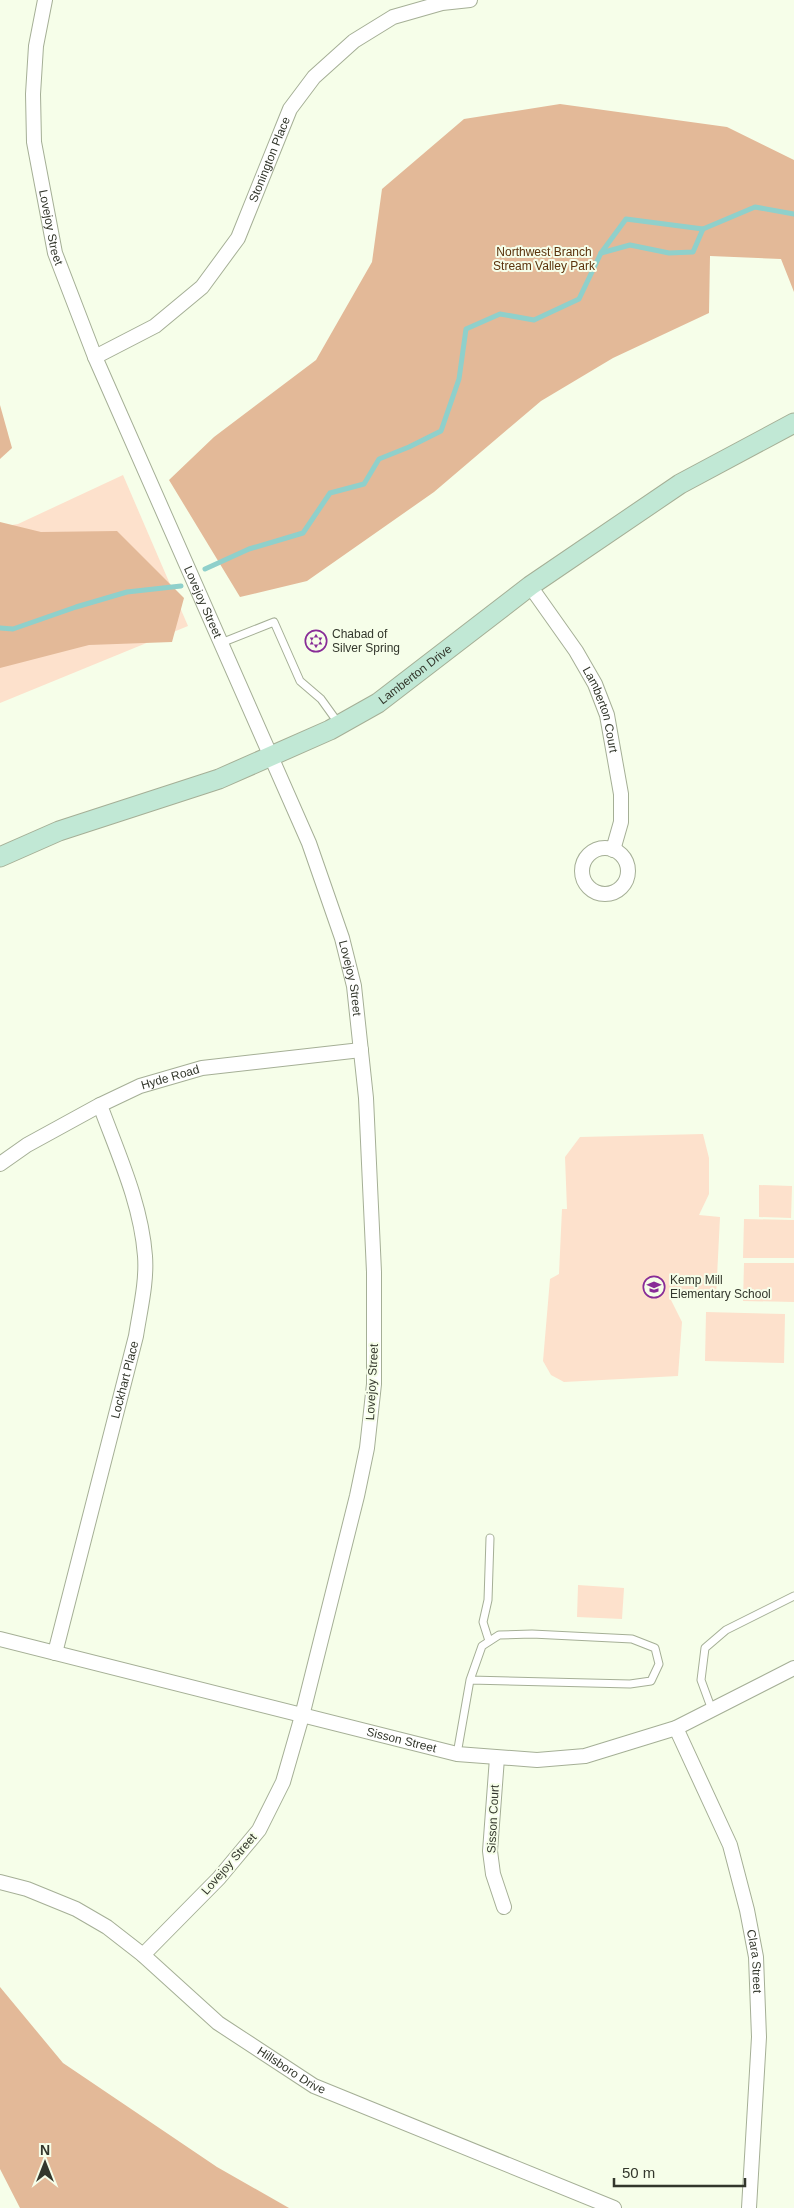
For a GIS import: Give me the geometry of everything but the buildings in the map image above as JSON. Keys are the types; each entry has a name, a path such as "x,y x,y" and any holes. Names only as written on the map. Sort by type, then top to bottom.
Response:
{"street":[{"name":"Lovejoy Street","path":"45,0 36,46 33,94 34,142 55,253 95,357 309,843 342,938 354,986 366,1098 374,1262 374,1384 367,1448 357,1496 302,1716 283,1782 259,1830 219,1878 143,1955"},
{"name":"Stonington Place","path":"95,357 155,326 202,287 238,238 290,109 314,77 354,41 393,17 442,3 470,0"},
{"name":"Lamberton Drive","path":"0,857 59,831 219,779 271,757 339,724 378,702 530,586 680,484 794,423"},
{"name":"Lamberton Court","path":"530,586 576,652 595,684 607,715 621,794 621,822 613,850"},
{"name":"Hyde Road","path":"0,1164 28,1145 100,1105 140,1086 202,1068 361,1050"},
{"name":"Lockhart Place","path":"55,1653 136,1336 143,1289 145,1257 138,1209 100,1105"},
{"name":"Sisson Street","path":"0,1639 457,1754 537,1760 585,1756 676,1728 794,1668"},
{"name":"Clara Street","path":"676,1728 730,1845 747,1910 756,1957 759,2037 749,2208"},
{"name":"Sisson Court","path":"497,1758 490,1851 493,1874 504,1908"},
{"name":"Hillsboro Drive","path":"0,1882 28,1889 76,1909 107,1928 143,1955 218,2023 314,2086 614,2208"}],"lane":[{"path":"221,643 274,622 300,681 322,699 339,724"},
{"path":"489,1642 483,1622 488,1600 490,1538"},
{"path":"712,1710 701,1680 705,1648 726,1630 794,1596"},
{"path":"457,1754 470,1680 482,1646 499,1635 532,1634 632,1638 655,1648 659,1664 651,1681 630,1684 470,1680"}],"shaded area":[{"path":"123,475 188,626 0,703 0,527 18,524"},
{"path":"703,1134 709,1158 709,1194 699,1215 720,1217 716,1297 669,1296 682,1322 678,1376 564,1382 551,1375 543,1361 550,1279 559,1274 562,1209 567,1209 565,1157 580,1137"},
{"path":"759,1185 792,1186 791,1218 759,1217"},
{"path":"744,1219 794,1220 794,1258 743,1258"},
{"path":"744,1263 794,1263 794,1302 743,1301"},
{"path":"706,1312 785,1314 784,1363 705,1361"},
{"path":"578,1585 624,1588 622,1619 577,1617"}],"green space":[{"name":"Northwest Branch Stream Valley Park","path":"560,104 727,127 794,160 794,292 781,259 710,256 709,313 613,358 541,401 434,492 307,581 240,597 169,480 214,437 316,360 372,262 382,189 464,119"},
{"path":"0,405 12,448 0,459"},
{"path":"0,522 41,532 117,531 184,598 172,642 89,645 0,668"},
{"path":"0,1987 63,2063 217,2167 289,2208 20,2208 0,2169"}],"waterway":[{"path":"205,569 249,549 303,533 330,493 364,484 379,459 441,431 459,379 466,329 500,314 534,320 579,299 601,253 626,219 703,229 755,207 794,214"},
{"path":"601,253 630,245 669,253 693,252 703,229"},
{"path":"0,628 13,629 127,592 181,586"}],"place":[{"name":"Chabad of Silver Spring","path":"316,641"},
{"name":"Kemp Mill Elementary School","path":"654,1287"}]}
